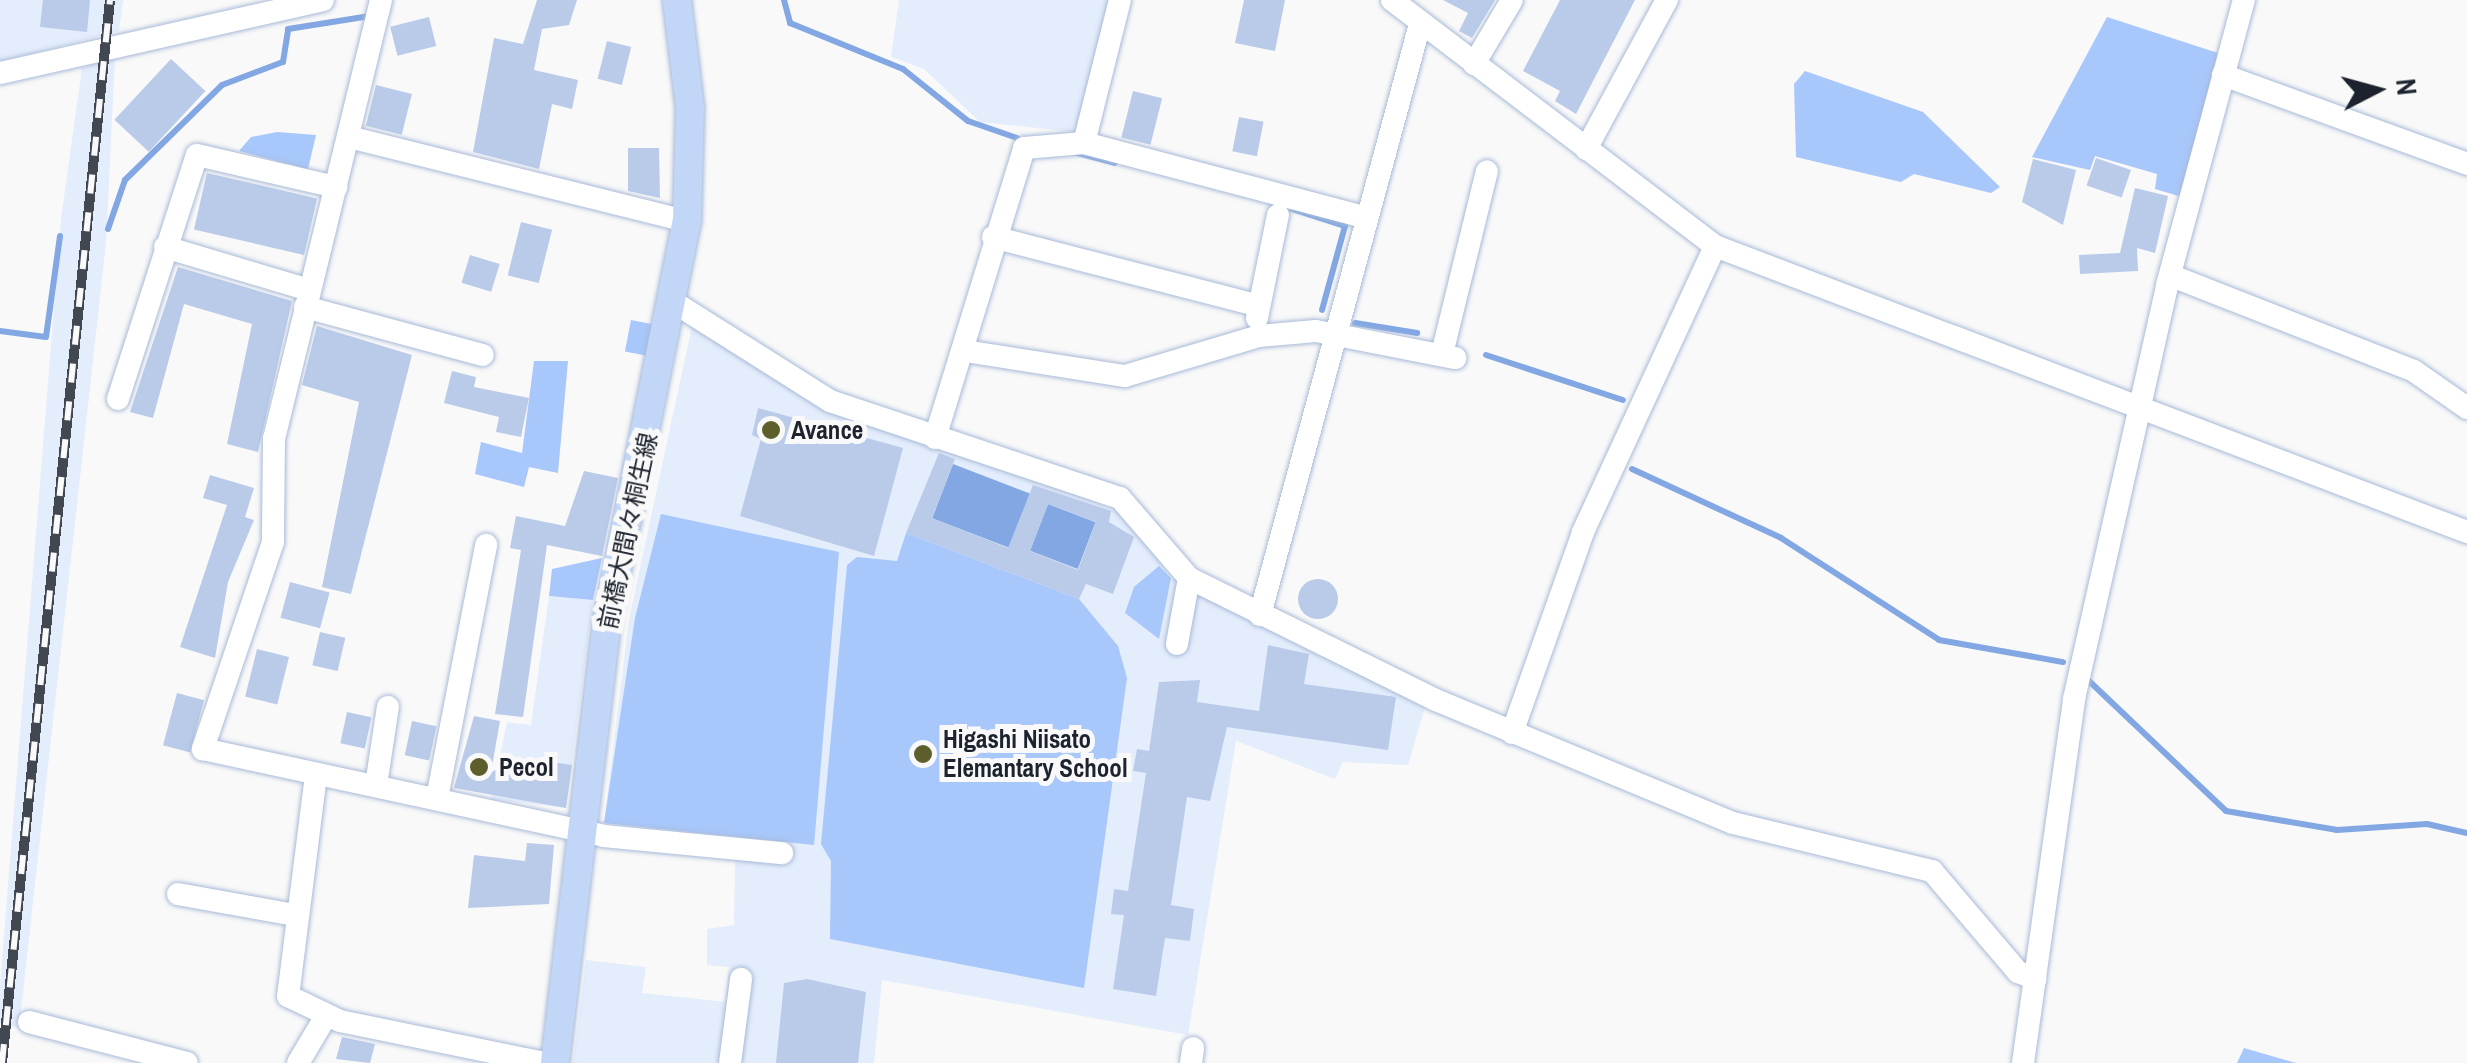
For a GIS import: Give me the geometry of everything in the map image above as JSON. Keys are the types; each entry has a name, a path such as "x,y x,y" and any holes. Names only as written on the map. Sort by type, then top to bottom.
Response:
{"main road":[{"name":"前橋大間々桐生線","path":"555,1063 616,568 675,303 687,220 690,108 677,0"}],"street":[{"path":"0,73 323,0"},
{"path":"381,0 274,438 272,542 202,749 582,829 782,853"},
{"path":"1084,143 1120,0"},
{"path":"1474,64 1512,0"},
{"path":"1586,149 1666,0"},
{"path":"2023,1063 2068,726 2139,406 2243,5 2219,0"},
{"path":"1394,1 1715,246 2467,532"},
{"path":"1260,615 1361,216 1420,24"},
{"path":"2223,75 2467,164"},
{"path":"349,137 687,220"},
{"path":"935,438 965,350 1017,153 1044,142 1084,143 1361,216"},
{"path":"118,399 197,155 336,187"},
{"path":"965,350 1126,376 1259,336 1332,332 1448,356 1487,170"},
{"path":"1259,336 1256,305 1278,215"},
{"path":"992,237 1256,305"},
{"path":"165,246 307,299 483,356"},
{"path":"1512,733 1583,532 1715,246"},
{"path":"2172,276 2414,371 2467,408"},
{"path":"675,303 830,401 1130,504 1190,578 1512,733 1734,823 1932,872 2018,972 2036,979"},
{"path":"437,798 486,545"},
{"path":"1177,644 1190,578"},
{"path":"376,785 388,707"},
{"path":"316,775 286,989 326,1016 544,1063"},
{"path":"178,894 295,915"},
{"path":"730,1063 741,978"},
{"path":"298,1063 326,1016"},
{"path":"29,1022 186,1063"}],"shaded area":[{"path":"0,0 123,0 119,31 0,62"},
{"path":"899,0 1113,0 1076,132 980,122 924,69 891,57"},
{"path":"2107,17 2218,53 2182,197 2155,189 2157,174 2095,156 2090,170 2032,157"},
{"path":"115,57 106,243 19,1028 0,1023 0,986 61,219 82,68"},
{"path":"1805,71 1923,112 2000,187 1991,193 1914,174 1901,182 1796,157 1794,84"},
{"path":"277,132 316,135 308,169 239,151 251,137"},
{"path":"631,320 656,325 649,356 625,351"},
{"name":"Higashi Niisato Elemantary School","path":"692,326 744,356 1127,516 1171,578 1426,704 1408,765 1343,762 1335,779 1236,741 1188,1035 882,980 874,1063 573,1063 586,960 646,967 642,993 726,1002 729,967 707,965 707,929 734,925 735,858 744,841 604,823 629,619"},
{"path":"534,361 568,361 558,473 529,467 524,487 475,474 481,442 522,453"},
{"path":"953,464 1030,494 1010,548 932,518"},
{"path":"1048,504 1096,522 1078,569 1030,551"},
{"path":"661,514 839,552 814,845 604,823 635,618"},
{"path":"906,533 1079,599 1118,646 1127,678 1084,988 830,939 831,861 821,844 847,565 857,557 897,561"},
{"path":"602,558 593,600 549,596 552,569"},
{"path":"1159,566 1171,578 1159,639 1125,613 1134,587"},
{"path":"549,596 593,600 566,808 491,799 507,722 531,725"},
{"path":"2244,1048 2296,1063 2237,1063"}],"building":[{"path":"43,0 90,0 87,32 40,27"},
{"path":"537,0 577,0 569,25 542,29 534,70 578,80 572,109 552,104 539,169 473,152 494,38 523,44"},
{"path":"1244,0 1285,0 1275,51 1235,43"},
{"path":"1443,0 1495,0 1472,38 1459,31 1468,13"},
{"path":"1560,0 1635,0 1576,114 1555,101 1560,91 1523,71"},
{"path":"429,17 436,46 397,56 390,27"},
{"path":"607,41 631,47 622,85 598,79"},
{"path":"171,59 205,91 149,152 114,120"},
{"path":"376,85 412,94 402,135 366,126"},
{"path":"1133,91 1162,98 1150,145 1121,138"},
{"path":"1239,117 1264,122 1257,156 1232,151"},
{"path":"628,148 659,148 660,198 628,191"},
{"path":"2096,158 2131,170 2122,197 2087,185"},
{"path":"2033,159 2076,170 2063,225 2022,202"},
{"path":"207,173 317,198 304,255 194,230"},
{"path":"2135,188 2168,196 2155,253 2137,248 2138,271 2080,274 2079,255 2120,253"},
{"path":"521,222 552,230 539,283 508,275"},
{"path":"470,255 500,264 491,292 462,283"},
{"path":"178,267 292,301 258,452 227,444 252,324 184,304 153,418 130,412"},
{"path":"317,326 412,355 351,594 322,587 359,402 302,385"},
{"path":"452,371 476,377 474,387 529,398 521,437 496,432 499,417 444,403"},
{"path":"758,408 903,448 874,556 740,516 761,439 752,435"},
{"path":"939,453 955,459 932,518 1008,548 1033,485 1111,511 1109,522 1134,537 1113,594 1086,584 1079,599 906,533","holes":["1048,504 1096,522 1078,570 1030,551"]},
{"path":"584,471 618,478 602,556 547,545 523,717 495,714 521,550 510,548 516,516 565,526"},
{"path":"210,475 254,488 245,517 254,520 228,582 215,658 180,647 227,505 203,498"},
{"path":"1318,579 1332,585 1338,599 1332,613 1318,619 1304,613 1298,599 1304,585"},
{"path":"290,582 330,593 320,628 280,618"},
{"path":"320,632 345,638 338,671 312,665"},
{"path":"1268,645 1309,654 1304,684 1396,697 1388,750 1227,727 1210,801 1187,797 1171,905 1194,909 1190,941 1165,938 1156,996 1113,989 1124,915 1111,914 1114,889 1128,891 1146,773 1133,771 1137,749 1149,751 1159,682 1200,680 1197,702 1259,711"},
{"path":"257,649 289,657 277,705 245,697"},
{"path":"177,693 204,700 190,752 163,745"},
{"path":"347,712 371,717 365,748 340,743"},
{"path":"474,716 500,721 491,772 525,758 572,765 566,808 454,788"},
{"path":"412,721 436,726 429,760 405,755"},
{"path":"527,843 554,845 549,904 468,908 474,855 525,861"},
{"path":"807,979 866,992 858,1063 776,1063 784,983"},
{"path":"342,1037 375,1044 370,1063 336,1059"}],"waterway":[{"path":"784,0 790,23 903,69 968,121 1017,138"},
{"path":"108,229 125,180 222,85 283,62 288,29 370,16"},
{"path":"1074,152 1115,163"},
{"path":"1292,209 1345,226 1322,310"},
{"path":"0,331 46,337 60,236"},
{"path":"1355,323 1417,333"},
{"path":"1486,355 1623,400"},
{"path":"1632,469 1781,538 1939,640 2063,662"},
{"path":"2088,680 2226,811 2337,830 2427,824 2467,833"}],"railway":[{"path":"2,1063 110,0"}],"place":[{"name":"Avance","path":"771,430"},
{"name":"Higashi Niisato Elemantary School","path":"923,754"},
{"name":"Pecol","path":"479,767"}]}
